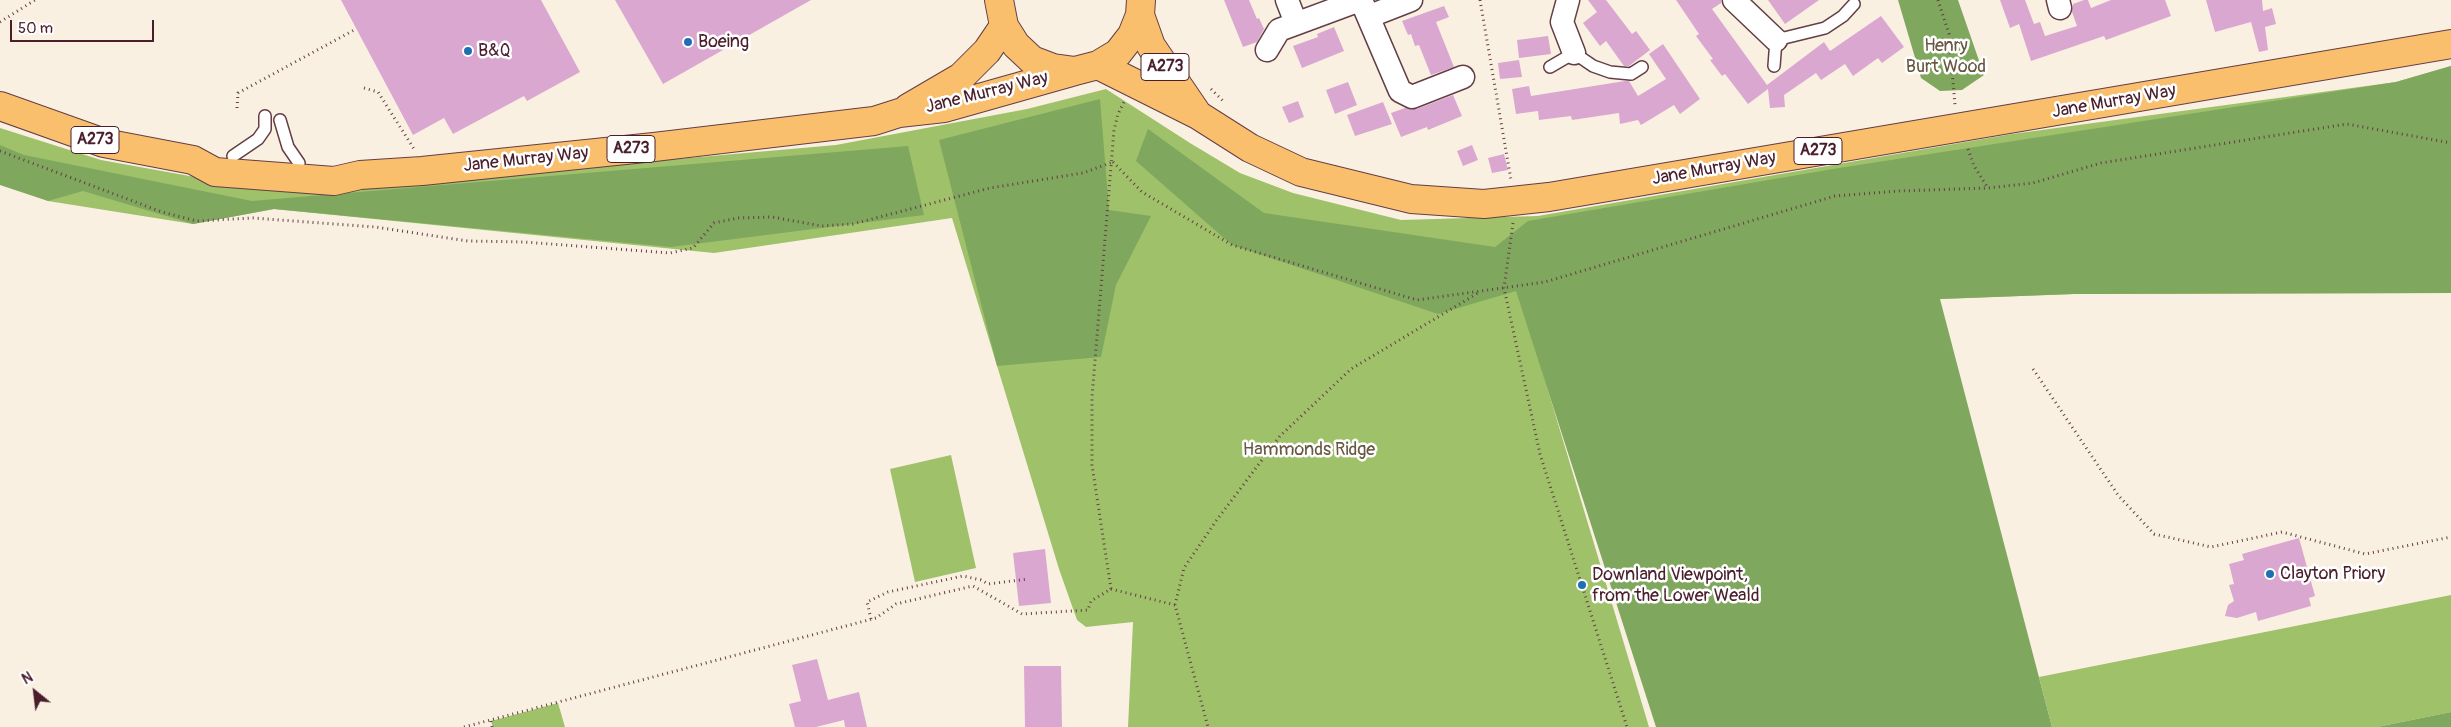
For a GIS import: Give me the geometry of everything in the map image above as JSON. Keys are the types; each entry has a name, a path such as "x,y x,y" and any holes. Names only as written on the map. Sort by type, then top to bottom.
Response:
{"main road":[{"name":"Jane Murray Way","path":"899,113 960,77 987,50 1000,7"},
{"path":"1000,7 1016,45 1032,60 1053,68 1087,68 1118,53 1132,35 1141,7"},
{"name":"Jane Murray Way","path":"1141,7 1151,46 1198,116"},
{"name":"Jane Murray Way","path":"0,106 104,143 194,160 215,172 334,181 360,174 422,171 674,145 874,121 899,113 944,108 1087,68 1198,116 1250,148 1301,172 1351,186 1411,199 1484,204 1516,201 2451,44"},
{"name":"Jane Murray Way","path":"194,160 217,155 233,156 333,165 360,174"}],"street":[{"path":"1287,0 1296,23"},
{"path":"1267,50 1279,30 1296,23 1364,5 1411,0"},
{"path":"1568,0 1562,22 1574,53"},
{"path":"1734,0 1776,40"},
{"path":"1364,5 1388,66 1400,90 1412,96 1463,77"}],"lane":[{"path":"1774,66 1776,40 1824,28 1843,16 1854,4"},
{"path":"1550,67 1574,53 1593,66 1610,72 1631,74 1642,67"},
{"path":"233,156 258,139 265,130 265,116"},
{"path":"280,120 288,147 299,163"}],"path":[{"path":"0,22 34,0"},
{"path":"1480,0 1516,201 1504,288 1540,454 1627,727"},
{"path":"1938,0 1949,34 1956,112 1974,166 1988,188"},
{"path":"237,108 238,93 356,29"},
{"path":"1204,83 1227,106"},
{"path":"364,88 378,92 418,154"},
{"path":"1111,589 1092,465 1092,396 1114,130 1118,114 1125,101"},
{"path":"1112,162 1142,192 1232,245 1417,300 1545,282 1835,196 1899,191 1988,188 2033,183 2101,163 2347,124 2451,143"},
{"path":"0,151 162,212 197,221 262,219 375,227 468,241 524,242 670,253 693,248 714,223 738,218 772,217 822,226 853,224 990,188 1083,173 1112,162"},
{"path":"1208,727 1175,605 1184,568 1216,521 1280,436 1351,369 1480,291"},
{"path":"2033,369 2118,495 2154,534 2211,547 2282,532 2365,554 2451,537"},
{"path":"870,619 866,602 888,592 963,576 981,580 988,584 1028,579"},
{"path":"464,727 870,619 896,604 973,586 1022,614 1088,610 1091,601 1111,589 1175,605"},
{"path":"491,721 492,727"}],"green space":[{"name":"Henry Burt Wood","path":"1898,0 1958,0 1984,75 1962,90 1940,91 1921,78"},
{"name":"Hammonds Ridge","path":"2451,66 2451,293 2074,294 1940,299 1520,297 1649,727 1128,727 1133,622 1086,627 1077,620 1059,569 952,218 714,253 274,209 193,224 48,201 0,176 0,128 101,160 256,188 541,171 836,145 1027,109 1106,89 1240,173 1293,193 1401,220 1538,216 2012,134 2396,82"},
{"path":"2451,66 2451,293 2074,294 1940,299 2052,727 1656,727 1516,291 1438,314 1232,245 1136,161 1148,129 1264,213 1495,247 1528,221 1839,168 2396,82"},
{"path":"1100,99 1109,210 1151,216 1116,285 1101,357 997,366 939,140"},
{"path":"0,145 24,155 252,201 908,146 924,215 671,247 274,209 193,224 83,191 48,201 0,185"},
{"path":"951,455 976,568 915,582 890,469"},
{"path":"2451,595 2451,712 2377,727 2052,727 2039,677"},
{"path":"558,703 565,727 493,727 491,721"},
{"path":"2451,712 2451,727 2377,727"}],"building":[{"name":"B&Q","path":"341,0 541,0 580,72 527,101 524,96 453,134 444,118 413,135"},
{"name":"Boeing","path":"615,0 811,0 663,84"},
{"path":"1224,0 1249,0 1257,19 1259,18 1264,29 1257,42 1243,47"},
{"path":"1588,0 1606,0 1632,34 1636,31 1650,50 1629,66 1624,66 1606,41 1600,46 1583,23 1597,12"},
{"path":"1676,0 1721,0 1721,3 1712,9 1767,85 1824,42 1830,51 1881,16 1904,47 1882,63 1878,58 1853,76 1845,64 1821,80 1816,73 1784,95 1785,107 1770,108 1768,89 1748,104 1725,74 1722,76 1710,60 1713,59 1696,36 1699,34"},
{"path":"1768,0 1819,0 1785,24"},
{"path":"2000,0 2025,0 2034,24 2040,22 2045,36 2077,26 2072,12 2073,4 2084,0 2088,0 2091,8 2111,0 2165,0 2171,16 2106,40 2104,36 2031,61 2019,24 2010,28"},
{"path":"2206,0 2262,0 2263,11 2272,8 2276,24 2265,27 2268,50 2259,52 2251,22 2215,32"},
{"path":"1444,6 1449,17 1436,22 1454,67 1431,75 1419,45 1415,46 1411,34 1408,35 1402,21"},
{"path":"1334,27 1344,51 1302,68 1293,46 1318,37 1317,34"},
{"path":"1548,36 1551,54 1519,58 1517,40"},
{"path":"1663,44 1700,99 1680,114 1674,105 1641,125 1638,120 1620,124 1619,113 1572,120 1571,116 1539,120 1538,111 1516,114 1512,89 1529,86 1531,96 1629,81 1638,96 1666,79 1649,54"},
{"path":"1519,60 1522,77 1500,79 1498,63"},
{"path":"1348,82 1357,105 1335,114 1326,90"},
{"path":"1453,95 1462,116 1428,130 1427,127 1401,137 1391,113 1405,108 1417,109"},
{"path":"1298,101 1304,117 1289,123 1282,107"},
{"path":"1383,102 1392,124 1355,136 1347,115"},
{"path":"1472,145 1478,160 1463,166 1457,151"},
{"path":"1504,154 1508,170 1492,173 1488,158"},
{"name":"Clayton Priory","path":"2299,538 2315,596 2309,598 2311,606 2258,621 2256,612 2237,618 2225,616 2228,605 2234,601 2229,585 2234,584 2229,564 2244,560 2242,554"},
{"path":"1045,549 1051,603 1019,606 1013,553"},
{"path":"817,659 828,700 859,692 867,727 845,727 844,720 816,727 795,727 789,704 801,701 792,665"},
{"path":"1024,666 1061,666 1062,727 1025,727"}],"place":[{"name":"Boeing","path":"688,42"},
{"name":"B&Q","path":"468,51"},
{"name":"Clayton Priory","path":"2270,574"},
{"name":"Downland Viewpoint, from the Lower Weald","path":"1582,585"}]}
